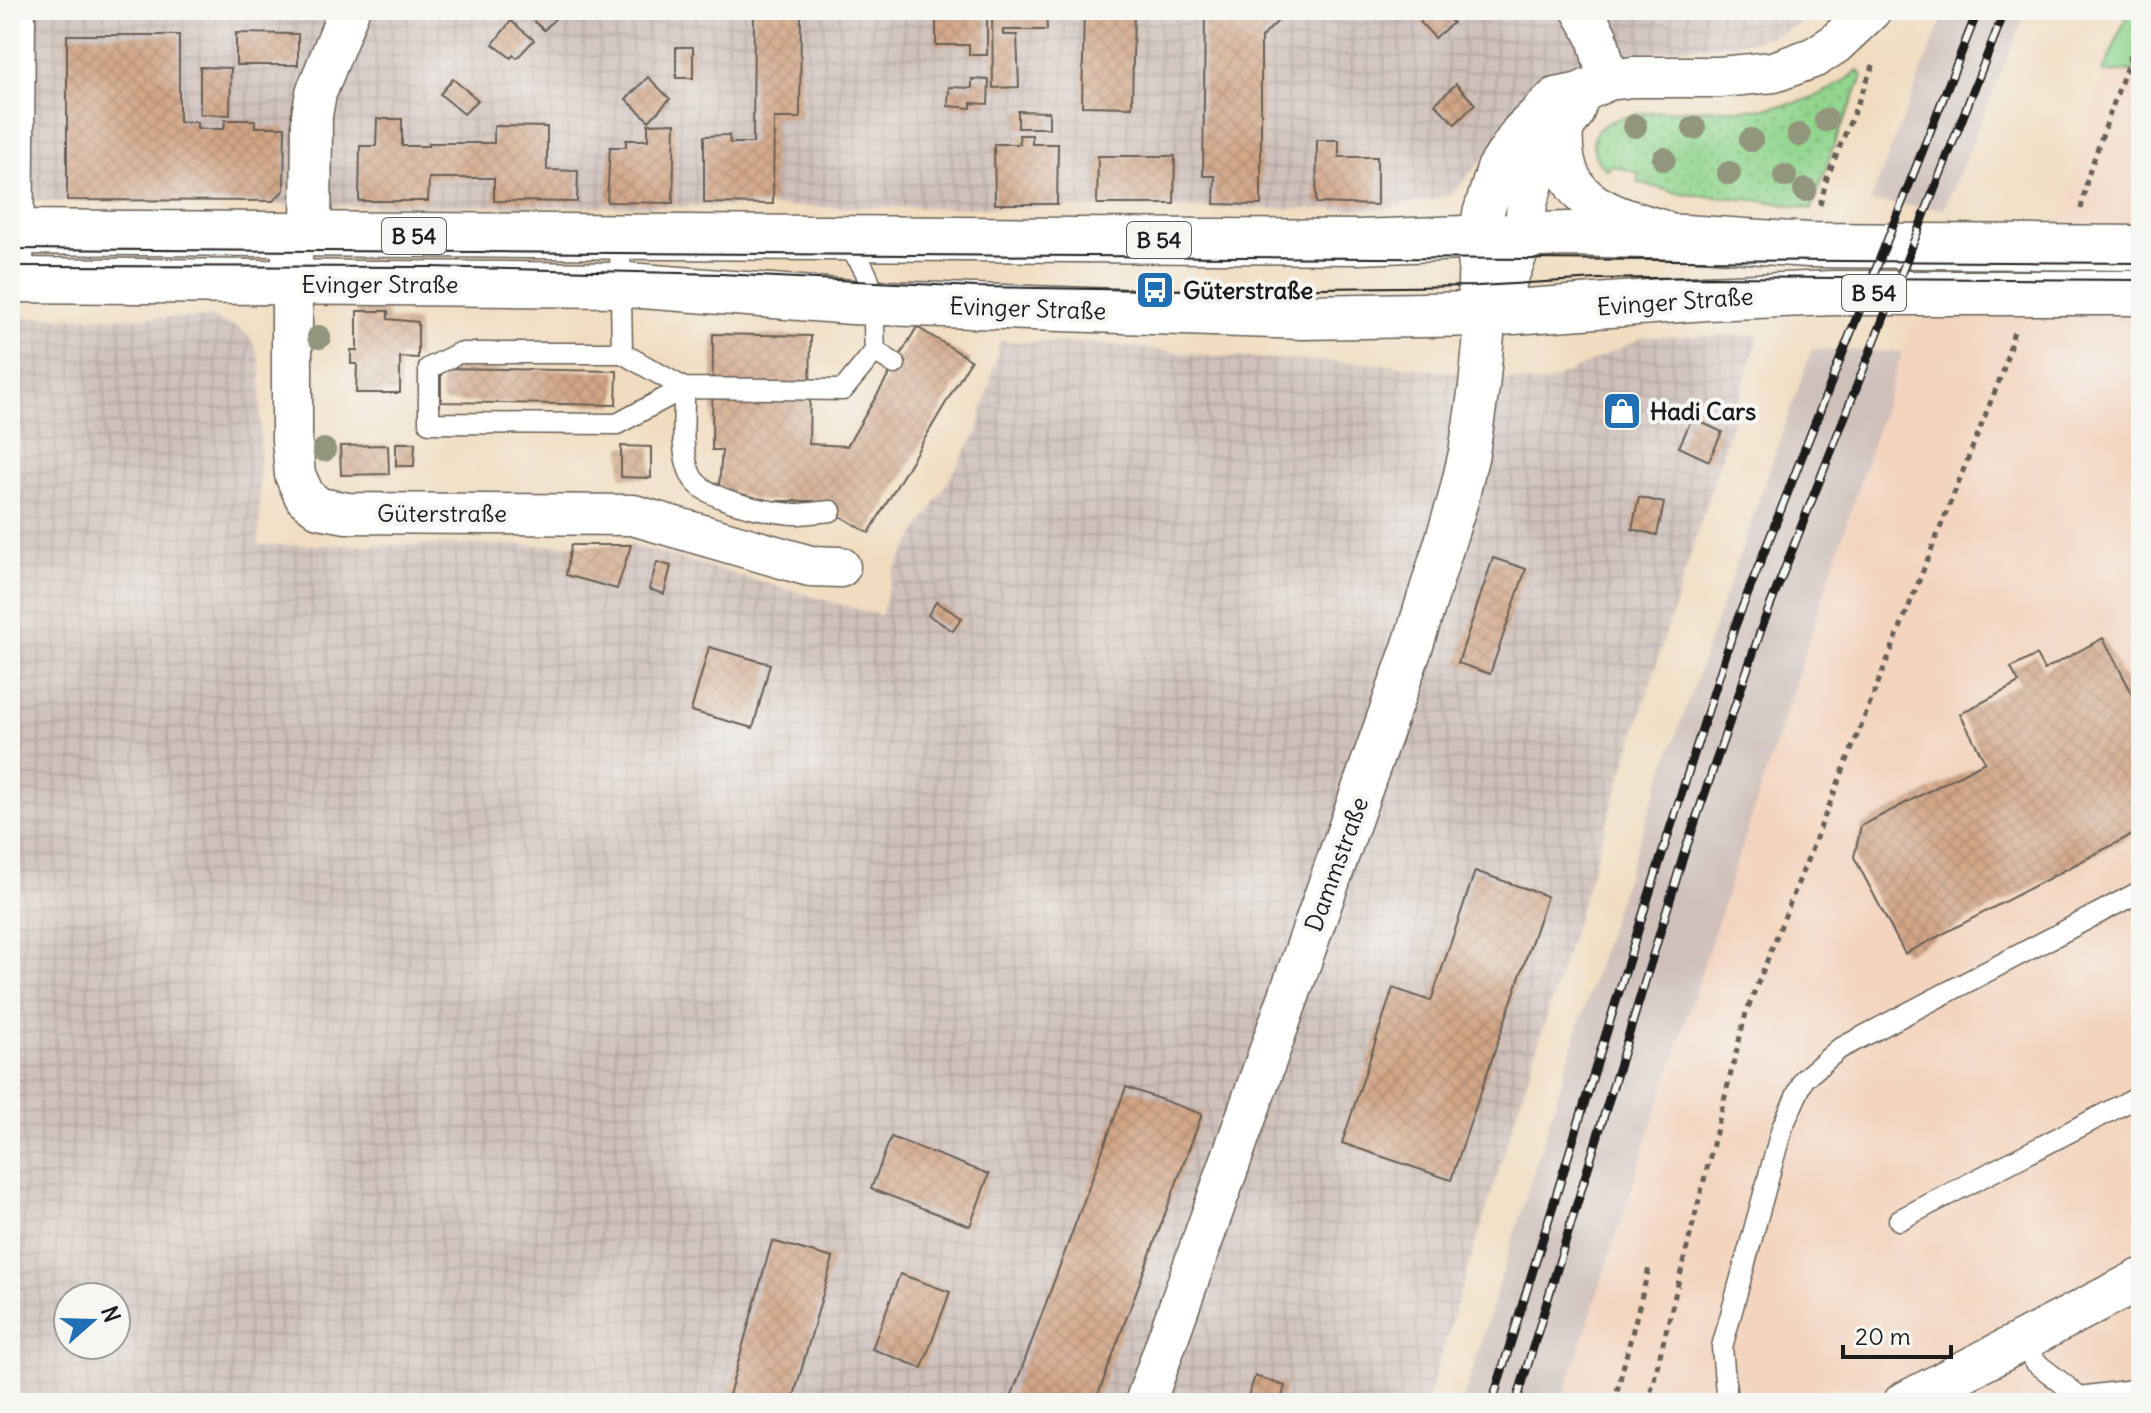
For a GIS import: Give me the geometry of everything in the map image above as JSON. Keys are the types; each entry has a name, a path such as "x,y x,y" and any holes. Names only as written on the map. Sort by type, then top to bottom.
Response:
{"main road":[{"name":"Evinger Straße","path":"16,232 1346,242 1568,234 1809,245 2141,248"},
{"name":"Evinger Straße","path":"17,280 293,285 621,285 872,302 1303,317 1486,314 1706,298 1834,293 2141,293"}],"street":[{"name":"Güterstraße","path":"349,10 316,93 302,235 293,285 292,440 295,475 305,497 319,508 347,513 633,515 810,566 840,567"},
{"path":"1582,10 1597,37 1584,100 1561,151 1574,186 1602,210 1684,237"},
{"name":"Dammstraße","path":"1486,314 1501,292 1524,236 1527,203 1536,174 1549,147 1584,100 1633,77 1719,77 1774,72 1815,57 1835,44 1871,10"},
{"name":"Dammstraße","path":"1145,1403 1436,576 1469,453 1482,367 1486,314 1478,286 1479,239 1497,169 1510,146 1538,113 1556,98 1584,100"},
{"path":"1903,1403 2141,1279"}],"lane":[{"path":"17,280 16,232 25,10"},
{"path":"684,388 617,424 429,423 429,368 459,353 622,353 684,388 843,390 875,351 872,282 857,254 838,237"},
{"path":"620,238 622,353"},
{"path":"875,351 895,364"},
{"path":"684,388 685,458 692,478 705,490 768,511 798,514 831,511"},
{"path":"1727,1403 1722,1347 1782,1128 1804,1079 1839,1049 2141,891"},
{"path":"1899,1220 2141,1095"},
{"path":"2023,1340 2035,1362 2080,1397 2141,1389"}],"path":[{"path":"2079,222 2088,176 2141,26"},
{"path":"1819,209 1827,178 1879,48"},
{"path":"1648,1403 1746,1013 2003,371 2017,322"},
{"path":"1614,1403 1650,1264"}],"shaded area":[{"path":"10,10 1822,10 1794,27 1766,38 1675,48 1562,70 1451,195 1383,209 299,205 10,200"},
{"path":"1946,10 2027,10 1944,209 1870,202"},
{"path":"2141,71 2141,1403 1562,1403 1887,395 1911,329 2065,213 2103,73"},
{"path":"10,317 211,318 241,329 252,340 261,370 259,545 631,545 881,616 893,573 978,431 1000,341 1112,345 1221,357 1386,364 1544,384 1644,337 1759,335 1426,1403 10,1403"},
{"path":"1812,349 1902,352 1562,1403 1462,1403 1615,909"}],"green space":[{"path":"2129,10 2141,10 2141,71 2103,73"},
{"path":"1858,71 1863,77 1834,144 1812,209 1766,201 1681,194 1637,182 1639,173 1611,165 1608,170 1599,163 1595,153 1593,145 1597,131 1612,121 1660,111 1754,109 1786,105 1824,92"}],"building":[{"path":"171,10 198,10 198,16 171,17"},
{"path":"521,10 563,10 544,30"},
{"path":"754,10 801,10 800,118 774,118 773,204 704,203 704,136 729,135 730,143 753,143"},
{"path":"936,10 987,10 987,55 969,55 969,45 936,45"},
{"path":"992,10 1046,10 1047,30 1003,30 1003,35 1017,35 1019,87 993,88"},
{"path":"1084,10 1134,10 1132,107 1082,106"},
{"path":"1205,10 1289,10 1261,38 1261,205 1214,204 1215,176 1203,176"},
{"path":"1421,10 1454,10 1447,16 1453,23 1435,38 1420,22 1426,16"},
{"path":"511,21 534,40 517,58 513,55 511,58 493,44"},
{"path":"236,33 298,34 298,65 236,65"},
{"path":"67,35 179,35 179,122 197,122 197,129 224,129 225,120 255,120 255,127 285,127 284,190 273,201 67,200"},
{"path":"676,47 693,47 693,78 676,78"},
{"path":"200,67 231,68 230,115 200,114"},
{"path":"648,77 670,99 649,121 626,99"},
{"path":"453,79 478,100 464,114 440,94"},
{"path":"972,79 989,80 988,104 971,103 971,108 948,106 949,87 972,88"},
{"path":"1456,84 1475,104 1455,124 1435,104"},
{"path":"1018,111 1049,112 1049,128 1018,128"},
{"path":"377,119 402,119 402,146 494,143 494,126 547,127 547,170 578,171 577,202 494,201 494,178 429,178 428,201 359,201 360,146 376,146"},
{"path":"675,123 673,203 607,202 610,147 626,147 626,140 648,140 648,124"},
{"path":"1019,135 1032,135 1032,144 1058,144 1057,204 995,204 994,144 1020,144"},
{"path":"1317,140 1339,140 1339,157 1377,157 1377,205 1316,203"},
{"path":"1098,156 1175,156 1174,204 1097,204"},
{"path":"357,311 388,311 388,319 418,322 418,358 400,357 400,393 356,393 357,364 351,364 351,350 357,350"},
{"path":"917,327 971,360 869,533 814,501 761,501 719,487 722,450 712,450 713,334 811,336 809,444 847,446"},
{"path":"441,368 617,371 616,405 441,402"},
{"path":"1692,418 1722,432 1709,461 1679,447"},
{"path":"396,443 415,443 414,466 396,466"},
{"path":"388,445 389,474 341,475 340,446"},
{"path":"621,446 651,447 651,478 621,477"},
{"path":"1639,497 1664,503 1657,535 1632,529"},
{"path":"571,545 631,545 617,589 566,575"},
{"path":"1493,558 1526,569 1490,674 1458,663"},
{"path":"657,562 671,566 664,594 649,589"},
{"path":"936,602 962,618 953,631 928,615"},
{"path":"2103,638 2141,710 2141,830 1905,954 1854,857 1861,826 1985,762 1960,714 2019,683 2011,668 2036,655 2044,670"},
{"path":"709,647 770,664 753,728 691,711"},
{"path":"1475,871 1547,896 1451,1180 1342,1143 1393,988 1431,1001"},
{"path":"1126,1087 1202,1114 1095,1403 1009,1403"},
{"path":"891,1137 989,1174 970,1226 871,1189"},
{"path":"772,1241 833,1258 792,1403 757,1403 729,1395"},
{"path":"900,1274 950,1292 922,1368 872,1349"},
{"path":"1255,1376 1285,1386 1280,1403 1246,1403"}],"tram line":[{"path":"10,249 2141,263"},
{"path":"10,266 430,267 721,274 975,287 1155,290 1478,286 1709,277 2141,280"}],"railway":[{"path":"1492,1403 1735,626 1978,10"},
{"path":"1516,1403 1684,854 1763,624 2005,10"}],"place":[{"name":"Güterstraße","path":"1155,290"},
{"name":"Hadi Cars","path":"1622,411"}]}
